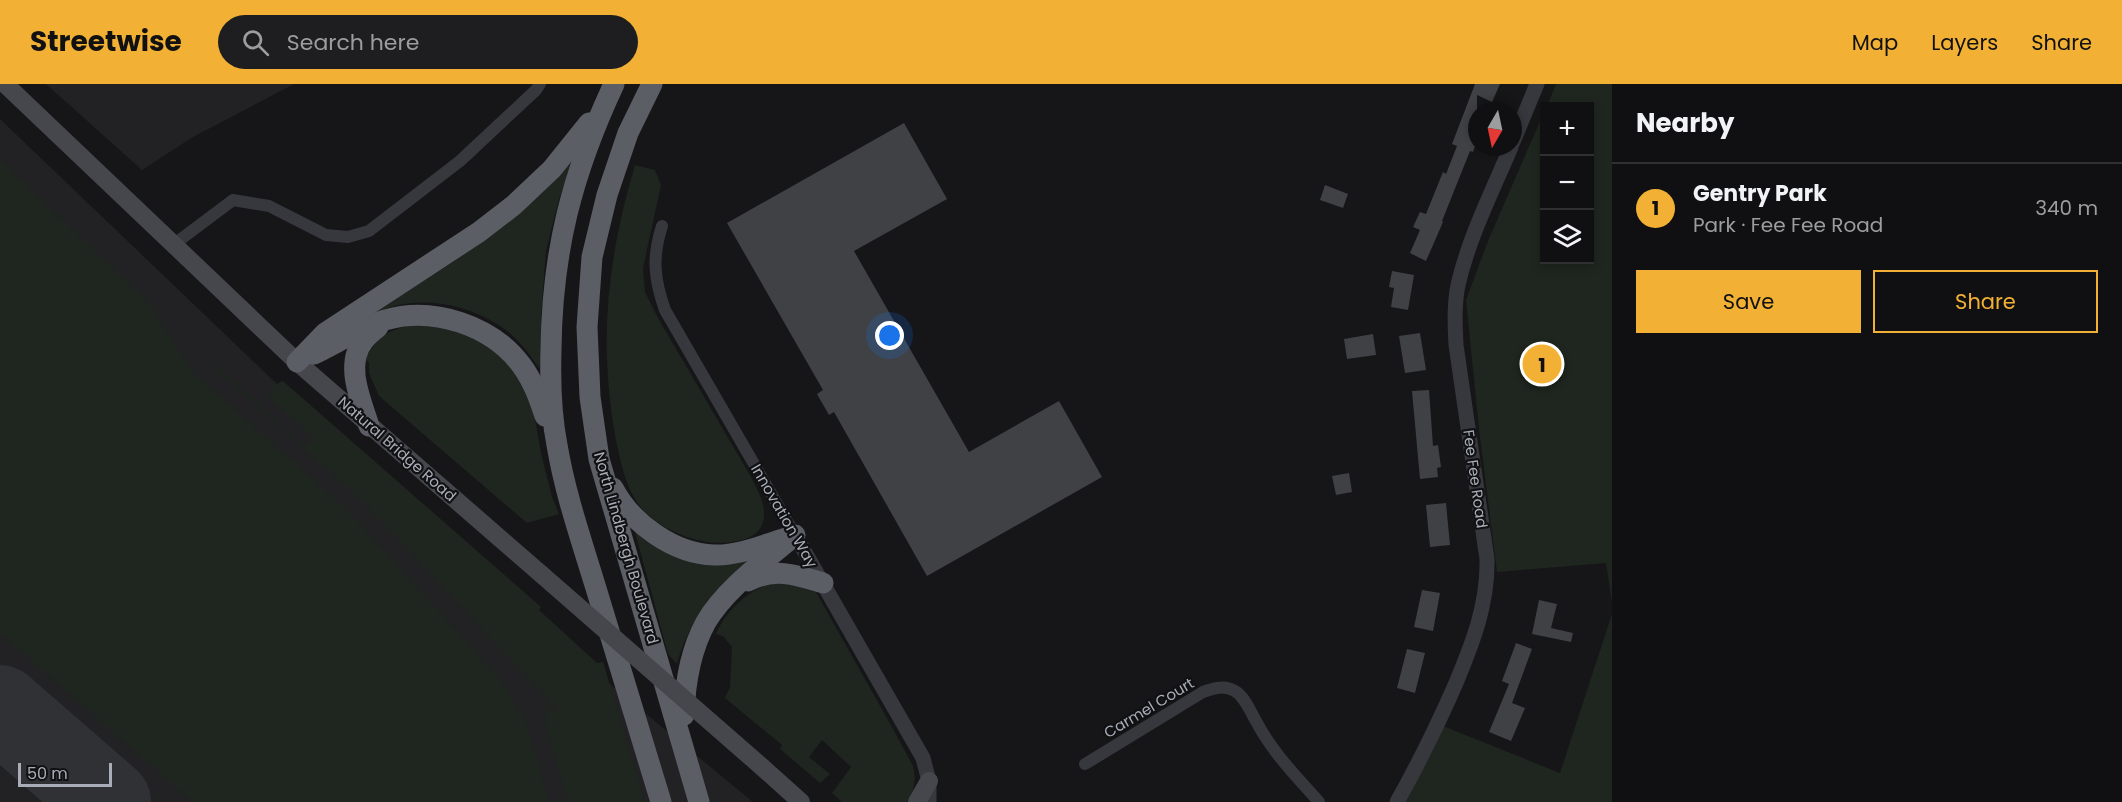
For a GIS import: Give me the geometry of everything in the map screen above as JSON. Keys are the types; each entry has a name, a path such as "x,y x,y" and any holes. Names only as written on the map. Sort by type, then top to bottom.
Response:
{"highway":[{"name":"North Lindbergh Boulevard","path":"652,84 628,133 610,185 592,257 587,327 590,397 599,459 699,802"},
{"path":"297,362 325,333 479,232 514,205 552,169 580,136 614,85"},
{"path":"556,445 550,393 551,339 555,273 561,233 591,135 614,85"},
{"path":"297,362 385,320 416,315 445,318 474,327 502,346 521,364 535,387 556,445 570,502 661,802"},
{"path":"369,426 354,373 357,354 363,341 385,320"},
{"path":"599,459 615,492 627,510 668,542 692,552 714,555 736,553 795,535"},
{"path":"685,753 685,685 692,656 707,621 732,590 795,535"},
{"path":"732,590 755,577 787,572 823,584"}],"main road":[{"name":"Natural Bridge Road","path":"5,84 297,362 801,802"},
{"path":"917,802 929,781"}],"street":[{"path":"173,245 233,200 268,206 326,236 348,237 369,231 460,161 540,84"},
{"path":"1522,120 1537,84"},
{"name":"Fee Fee Road","path":"1397,802 1436,729 1474,641 1482,609 1487,559 1456,345 1454,315 1458,286 1470,247 1507,156"},
{"name":"Innovation Way","path":"662,226 655,264 657,287 665,310 923,758 929,781 929,802"},
{"name":"Carmel Court","path":"1085,764 1203,692 1217,687 1227,687 1237,692 1246,702 1273,750 1319,802"}],"shaded area":[{"path":"46,84 294,84 193,137 142,170"},
{"path":"1556,84 1612,84 1612,603 1606,563 1497,572 1466,300 1488,241 1540,121 1540,264 1594,264 1594,102 1549,102"},
{"path":"0,119 300,406 594,671 753,802 0,802"},
{"path":"574,157 559,199 546,251 541,316 542,358 539,368 512,335 483,316 466,310 448,305 412,303 379,312 376,308 453,262"},
{"path":"0,160 149,302 193,372 342,505 497,675 526,721 549,802 193,802 0,633"},
{"path":"635,165 655,170 661,185 643,268 645,292 751,477 762,501 764,521 760,529 754,535 742,540 716,543 703,541 666,527 639,505 629,488 623,469 616,440 607,369 608,302 618,234"},
{"path":"410,325 449,327 489,346 515,369 533,407 541,453 552,497 559,514 527,523 379,396 369,373 369,363 365,359 383,336"},
{"path":"213,362 305,447 314,438 269,398 272,386 283,381 541,607 539,610 597,663 603,662 645,802 568,802 545,723 547,704 557,713 559,711 363,502 211,365"},
{"path":"634,528 692,561 721,565 759,557 725,584 709,601 692,627 677,664 668,654"},
{"path":"789,581 816,592 913,766 915,778 913,790 907,802 842,802 832,793 851,767 822,740 809,757 830,774 820,783 780,749 782,745 725,698 730,687 732,647 723,636 716,634 720,626 730,612 750,593 769,584"},
{"path":"1612,614 1612,802 1405,802 1443,726 1560,773"}],"building":[{"path":"1475,84 1500,84 1492,102 1477,95 1477,102 1468,102"},
{"path":"1468,102 1468,156 1426,261 1410,253 1420,230 1413,227 1420,212 1426,214 1443,172 1446,174 1457,146 1452,144"},
{"path":"904,123 947,199 854,251 969,452 1059,401 1102,477 927,576 834,412 829,415 817,394 823,390 727,223"},
{"path":"1325,185 1348,194 1343,208 1320,200"},
{"path":"1392,271 1414,275 1408,310 1391,307 1394,288 1389,287"},
{"path":"1420,333 1426,370 1405,373 1399,336"},
{"path":"1373,334 1376,355 1347,359 1344,339"},
{"path":"1429,390 1433,446 1438,445 1441,467 1437,468 1438,477 1420,479 1412,391"},
{"path":"1349,473 1352,492 1336,495 1332,476"},
{"path":"1446,503 1450,545 1430,547 1426,505"},
{"path":"1422,590 1440,593 1433,631 1414,627"},
{"path":"1539,600 1557,604 1551,628 1573,633 1571,642 1532,634"},
{"path":"1516,643 1532,649 1512,703 1525,708 1511,741 1489,732 1509,684 1502,681"},
{"path":"1407,649 1425,653 1415,693 1397,688"}],"runway":[{"path":"0,708 108,802"}],"place":[{"name":"Gentry Park","path":"1542,364"}]}
